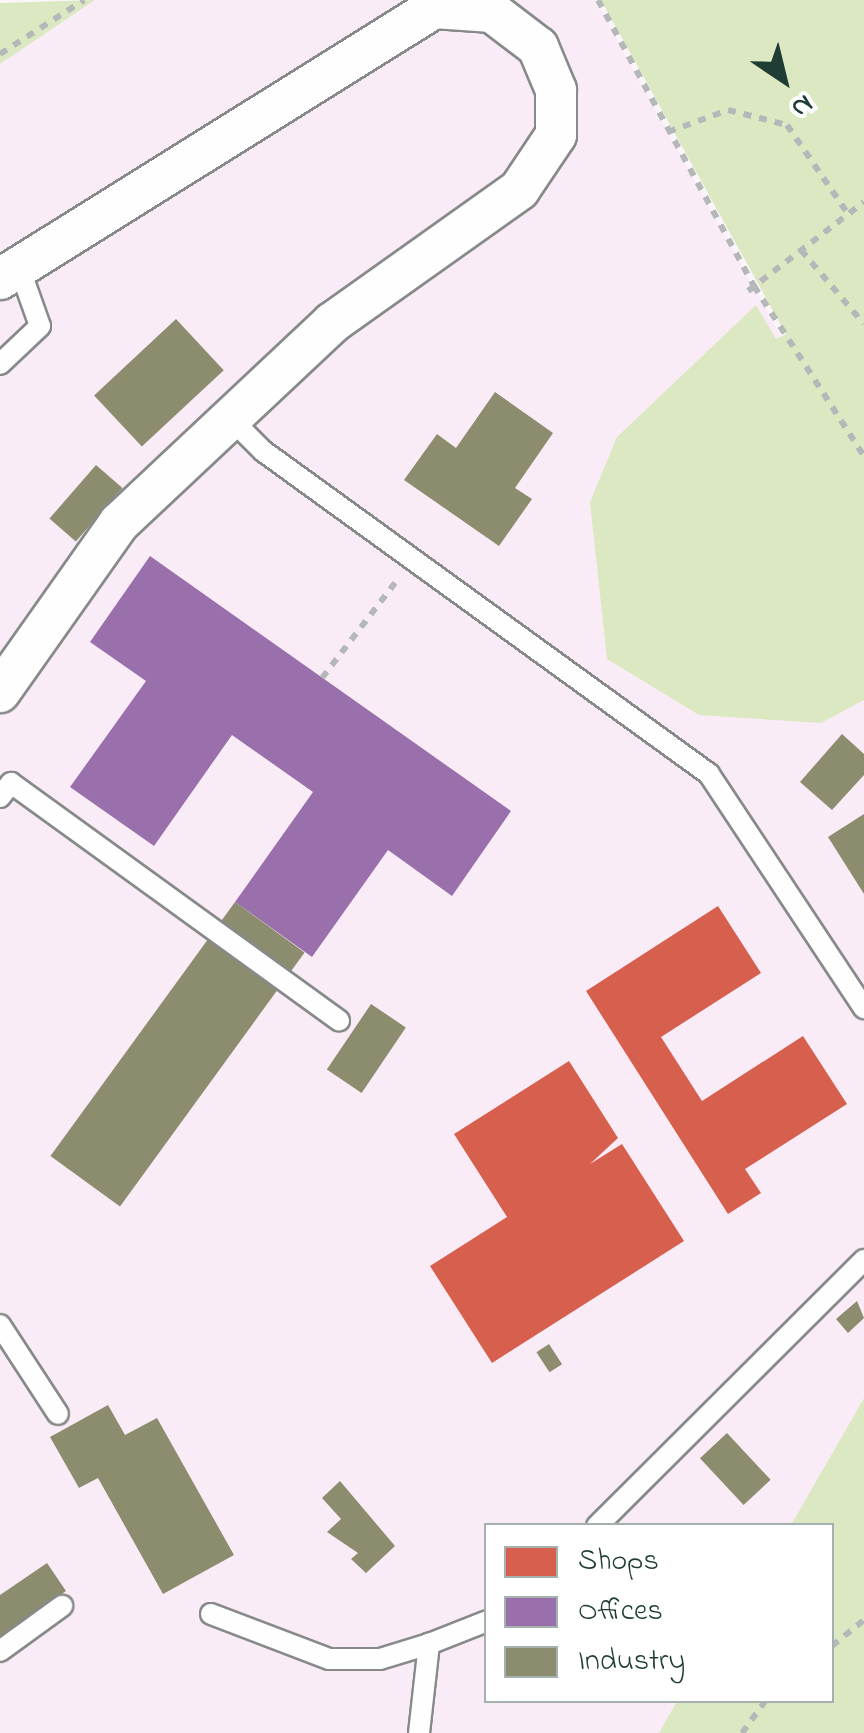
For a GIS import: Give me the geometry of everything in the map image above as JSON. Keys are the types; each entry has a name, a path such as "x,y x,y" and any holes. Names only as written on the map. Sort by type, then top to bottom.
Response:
{"street":[{"path":"0,692 118,523 332,323 520,190 556,136 556,90 538,48 492,12 434,8 10,273"}],"lane":[{"path":"0,364 40,326 10,273"},
{"path":"229,417 412,560 709,774 864,1008"},
{"path":"0,797 11,783 339,1020"},
{"path":"601,1523 864,1260"},
{"path":"0,1324 58,1414"},
{"path":"0,1650 62,1606"},
{"path":"211,1614 328,1659 380,1659 484,1622"},
{"path":"418,1733 429,1644"}],"path":[{"path":"0,54 84,0"},
{"path":"598,0 751,289 864,456"},
{"path":"668,132 728,110 787,125 846,212"},
{"path":"751,289 846,212 864,202"},
{"path":"800,250 864,324"},
{"path":"322,678 412,560"},
{"path":"834,1644 864,1620"},
{"path":"742,1733 764,1703"}],"shaded area":[{"path":"95,0 595,0 864,487 864,1398 792,1523 484,1523 484,1703 676,1703 659,1733 0,1733 0,64"}],"green space":[{"path":"95,0 0,64 0,3"},
{"path":"601,0 864,0 864,700 821,723 699,715 607,659 590,502 617,437 756,305 776,339 786,334"},
{"path":"864,1398 864,1733 659,1733 676,1703 834,1703 834,1523 792,1523"}],"building: Shops":[{"path":"718,906 761,973 661,1037 702,1101 803,1036 847,1104 745,1169 761,1193 728,1214 586,991"},
{"path":"569,1061 618,1138 590,1164 622,1144 684,1241 492,1363 430,1266 507,1217 454,1134"}],"building: Offices":[{"path":"150,556 511,811 452,896 388,850 312,957 235,902 313,792 232,735 154,846 70,787 146,681 90,642"}],"building: Industry":[{"path":"176,319 224,370 142,447 94,395"},
{"path":"495,392 553,433 515,488 532,499 499,546 404,480 437,434 456,448"},
{"path":"96,465 122,488 76,542 49,519"},
{"path":"842,734 864,754 864,775 832,810 800,782"},
{"path":"864,814 864,894 828,837"},
{"path":"235,902 305,953 120,1207 50,1156"},
{"path":"371,1004 406,1027 362,1093 327,1069"},
{"path":"857,1301 864,1318 848,1333 836,1319"},
{"path":"549,1344 562,1364 549,1372 536,1352"},
{"path":"108,1405 125,1435 157,1418 234,1555 163,1594 98,1478 79,1488 50,1437"},
{"path":"727,1433 771,1480 744,1505 700,1458"},
{"path":"340,1481 395,1546 366,1573 351,1559 358,1553 327,1532 341,1519 322,1498"},
{"path":"47,1563 66,1591 0,1636 0,1595"}]}
